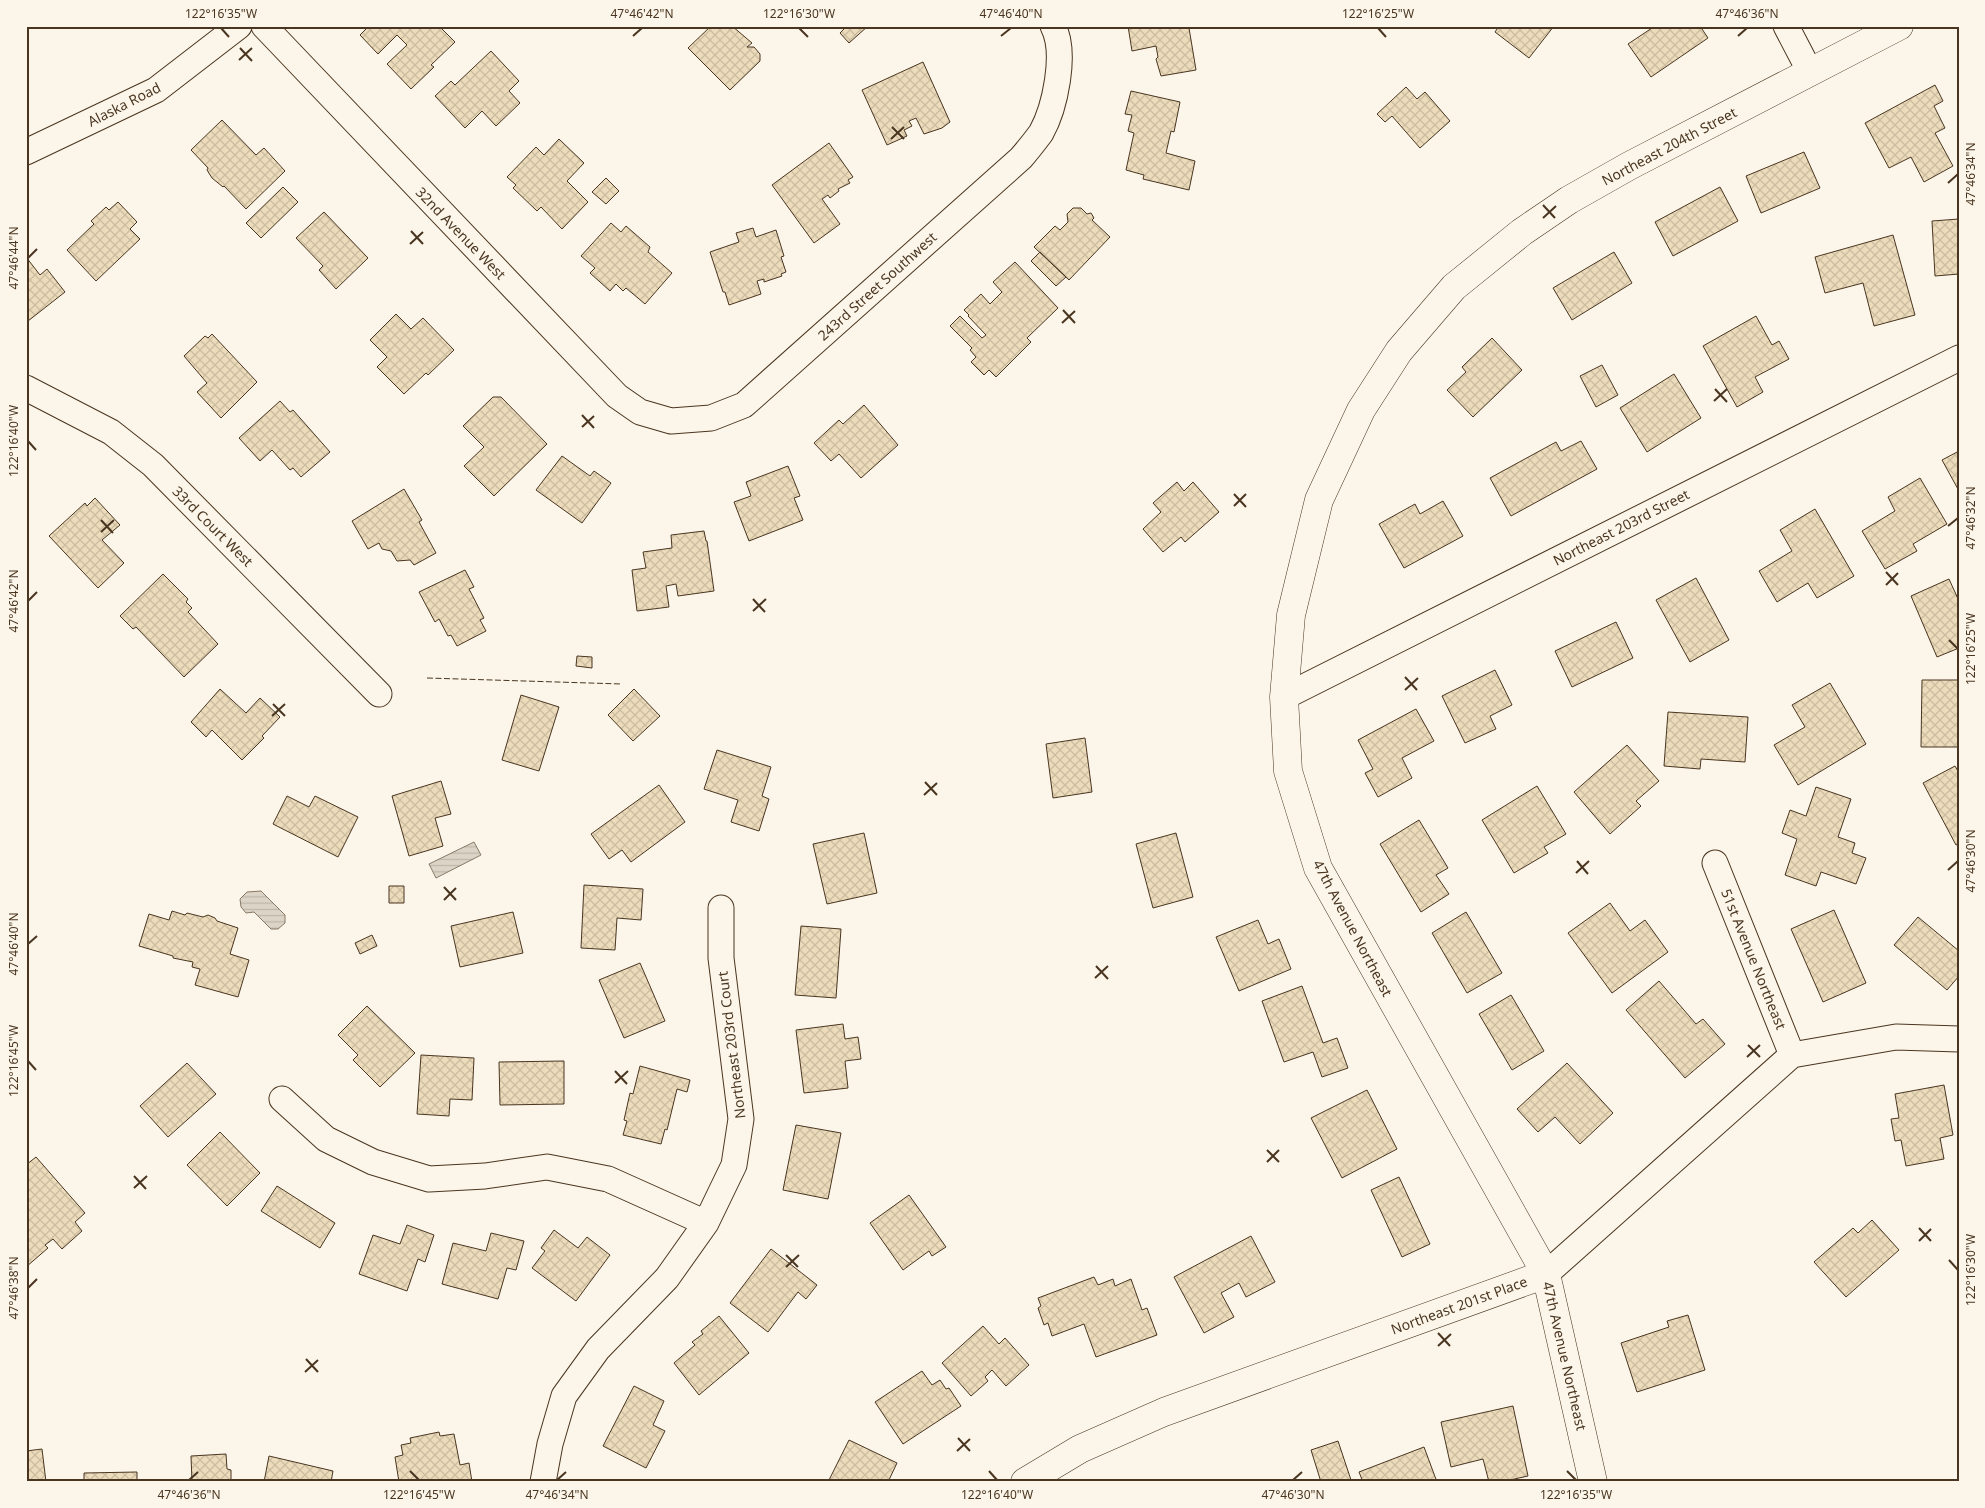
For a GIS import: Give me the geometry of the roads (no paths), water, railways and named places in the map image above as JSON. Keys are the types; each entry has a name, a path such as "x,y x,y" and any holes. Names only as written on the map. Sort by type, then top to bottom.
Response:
{"street":[{"name":"Alaska Road","path":"26,152 156,90 239,26"},
{"name":"32nd Avenue West","path":"264,26 617,396 640,412 671,421"},
{"name":"243rd Street Southwest","path":"671,421 711,418 744,405 1021,158 1040,133 1052,107 1060,59 1053,26"},
{"path":"1786,26 1810,72"},
{"name":"Northeast 204th Street","path":"1454,287 1522,232 1570,200 1629,166 1899,26"},
{"name":"47th Avenue Northeast","path":"1454,287 1399,351 1361,410 1320,500 1291,615 1284,697 1288,771 1318,868 1546,1274 1593,1482"},
{"name":"Northeast 203rd Street","path":"1284,697 1959,358"},
{"name":"33rd Court West","path":"26,388 111,432 153,465 378,694"},
{"name":"51st Avenue Northeast","path":"1715,863 1792,1055"},
{"name":"Northeast 203rd Court","path":"543,1482 550,1444 564,1396 598,1349 667,1278 706,1223 734,1165 741,1119 720,958 721,908"},
{"path":"1792,1055 1896,1037 1959,1040"},
{"name":"Northeast 201st Place","path":"1025,1482 1080,1449 1164,1412 1546,1274 1792,1055"},
{"path":"282,1099 326,1139 373,1162 429,1179 485,1176 547,1167 608,1179 706,1223"}]}
